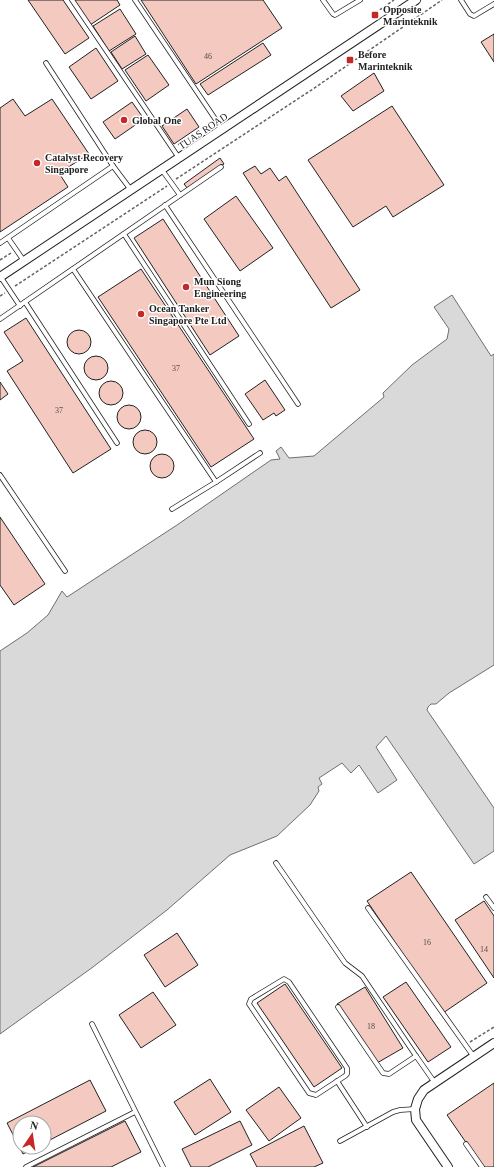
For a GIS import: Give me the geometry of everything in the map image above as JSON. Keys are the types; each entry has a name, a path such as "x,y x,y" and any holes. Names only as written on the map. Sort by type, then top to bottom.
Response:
{"street":[{"name":"TUAS ROAD","path":"0,276 162,170 416,0"},
{"path":"448,1167 416,1120 418,1099 424,1090 494,1043"}],"lane":[{"path":"72,0 179,158"},
{"path":"135,0 222,130"},
{"path":"323,0 335,15 360,0"},
{"path":"461,0 470,14 474,16 494,4"},
{"path":"46,63 113,166 131,190"},
{"path":"0,243 113,166"},
{"path":"0,319 221,168"},
{"path":"162,170 180,195"},
{"path":"165,205 298,404"},
{"path":"124,234 249,424"},
{"path":"8,238 24,261"},
{"path":"74,268 216,482"},
{"path":"0,276 20,306"},
{"path":"25,302 117,444"},
{"path":"172,509 260,454"},
{"path":"0,475 65,571"},
{"path":"276,863 345,964 362,976 435,1083"},
{"path":"486,897 494,908"},
{"path":"368,908 474,1057"},
{"path":"282,980 287,980 347,1068 347,1074 337,1081 316,1095 309,1093 248,1003 251,999 282,980"},
{"path":"338,1007 383,1073 389,1074 416,1056"},
{"path":"92,1024 162,1167"},
{"path":"337,1081 367,1127"},
{"path":"340,1141 393,1112 416,1109"},
{"path":"26,1167 135,1112"},
{"path":"466,1144 482,1167"}],"path":[{"path":"382,23 375,13 394,0"},
{"path":"0,296 313,89 442,0"},
{"path":"0,260 16,250"},
{"path":"465,1046 494,1026"}],"shaded area":[{"path":"452,295 491,356 494,354 494,665 449,693 436,704 431,704 427,710 494,808 494,851 474,864 386,736 376,747 397,780 378,793 359,765 351,773 342,763 319,778 322,784 318,787 319,791 310,805 277,836 230,855 167,910 93,967 0,1034 0,651 27,633 48,615 62,591 67,597 177,525 271,460 280,459 276,451 281,447 289,458 314,456 384,397 383,393 412,365 447,339 449,329 434,307"}],"building":[{"path":"28,0 63,0 89,38 65,54"},
{"path":"73,0 117,0 120,5 90,25"},
{"path":"141,0 263,0 282,28 196,84"},
{"path":"120,9 136,34 109,51 93,26"},
{"path":"494,34 494,62 481,42"},
{"path":"135,36 146,54 122,69 111,52"},
{"path":"263,43 271,55 208,95 200,84"},
{"path":"96,48 118,81 91,99 69,67"},
{"path":"148,55 169,85 146,101 125,70"},
{"path":"374,73 384,91 353,111 341,96"},
{"name":"Catalyst Recovery Singapore","path":"13,99 25,116 52,99 89,154 59,173 68,187 0,232 0,108"},
{"name":"Global One","path":"132,102 144,119 115,139 103,122"},
{"path":"392,106 444,185 393,217 386,206 353,227 308,160"},
{"path":"187,109 199,127 174,144 162,126"},
{"path":"220,158 224,164 188,189 184,184"},
{"path":"255,166 261,174 270,168 279,181 286,176 360,290 331,308 243,173"},
{"path":"236,196 273,248 240,271 204,219"},
{"name":"Mun Siong Engineering","path":"163,219 239,336 210,355 134,238"},
{"path":"141,269 254,439 211,467 98,297"},
{"path":"26,318 111,449 73,473 7,371 23,361 4,332"},
{"path":"79,330 88,333 91,342 88,351 79,354 70,351 67,342 70,333"},
{"path":"96,356 105,359 108,368 105,377 96,380 87,377 84,368 87,359"},
{"path":"265,380 285,410 276,416 274,413 263,420 245,394"},
{"path":"111,381 120,384 123,393 120,402 111,405 102,402 99,393 102,384"},
{"path":"0,382 8,394 0,400"},
{"path":"129,405 138,408 141,417 138,426 129,429 120,426 117,417 120,408"},
{"path":"145,430 154,433 157,442 154,451 145,454 136,451 133,442 136,433"},
{"path":"162,454 171,457 174,466 171,475 162,478 153,475 150,466 153,457"},
{"path":"0,517 45,584 14,605 0,585"},
{"path":"411,872 487,983 443,1013 367,901"},
{"path":"484,901 494,916 494,978 455,920"},
{"path":"177,933 198,965 165,987 144,955"},
{"path":"406,982 451,1047 428,1062 383,997"},
{"path":"285,984 342,1068 314,1087 257,1003"},
{"path":"365,987 403,1048 377,1063 337,1004"},
{"path":"153,992 176,1025 141,1048 119,1015"},
{"path":"210,1079 231,1112 195,1135 174,1102"},
{"path":"90,1080 106,1111 52,1139 52,1115 22,1115"},
{"path":"494,1083 494,1167 483,1167 447,1115"},
{"path":"279,1087 301,1118 269,1141 246,1110"},
{"path":"12,1120 12,1133 7,1123"},
{"path":"125,1121 141,1152 111,1167 33,1167"},
{"path":"240,1121 252,1145 208,1167 191,1167 182,1149"},
{"path":"304,1126 323,1163 314,1167 257,1167 250,1154"}],"place":[{"name":"Opposite Marinteknik","path":"375,15"},
{"name":"Before Marinteknik","path":"350,60"},
{"name":"Global One","path":"124,120"},
{"name":"Catalyst Recovery Singapore","path":"37,163"},
{"name":"Mun Siong Engineering","path":"186,287"},
{"name":"Ocean Tanker Singapore Pte Ltd","path":"141,314"}]}
